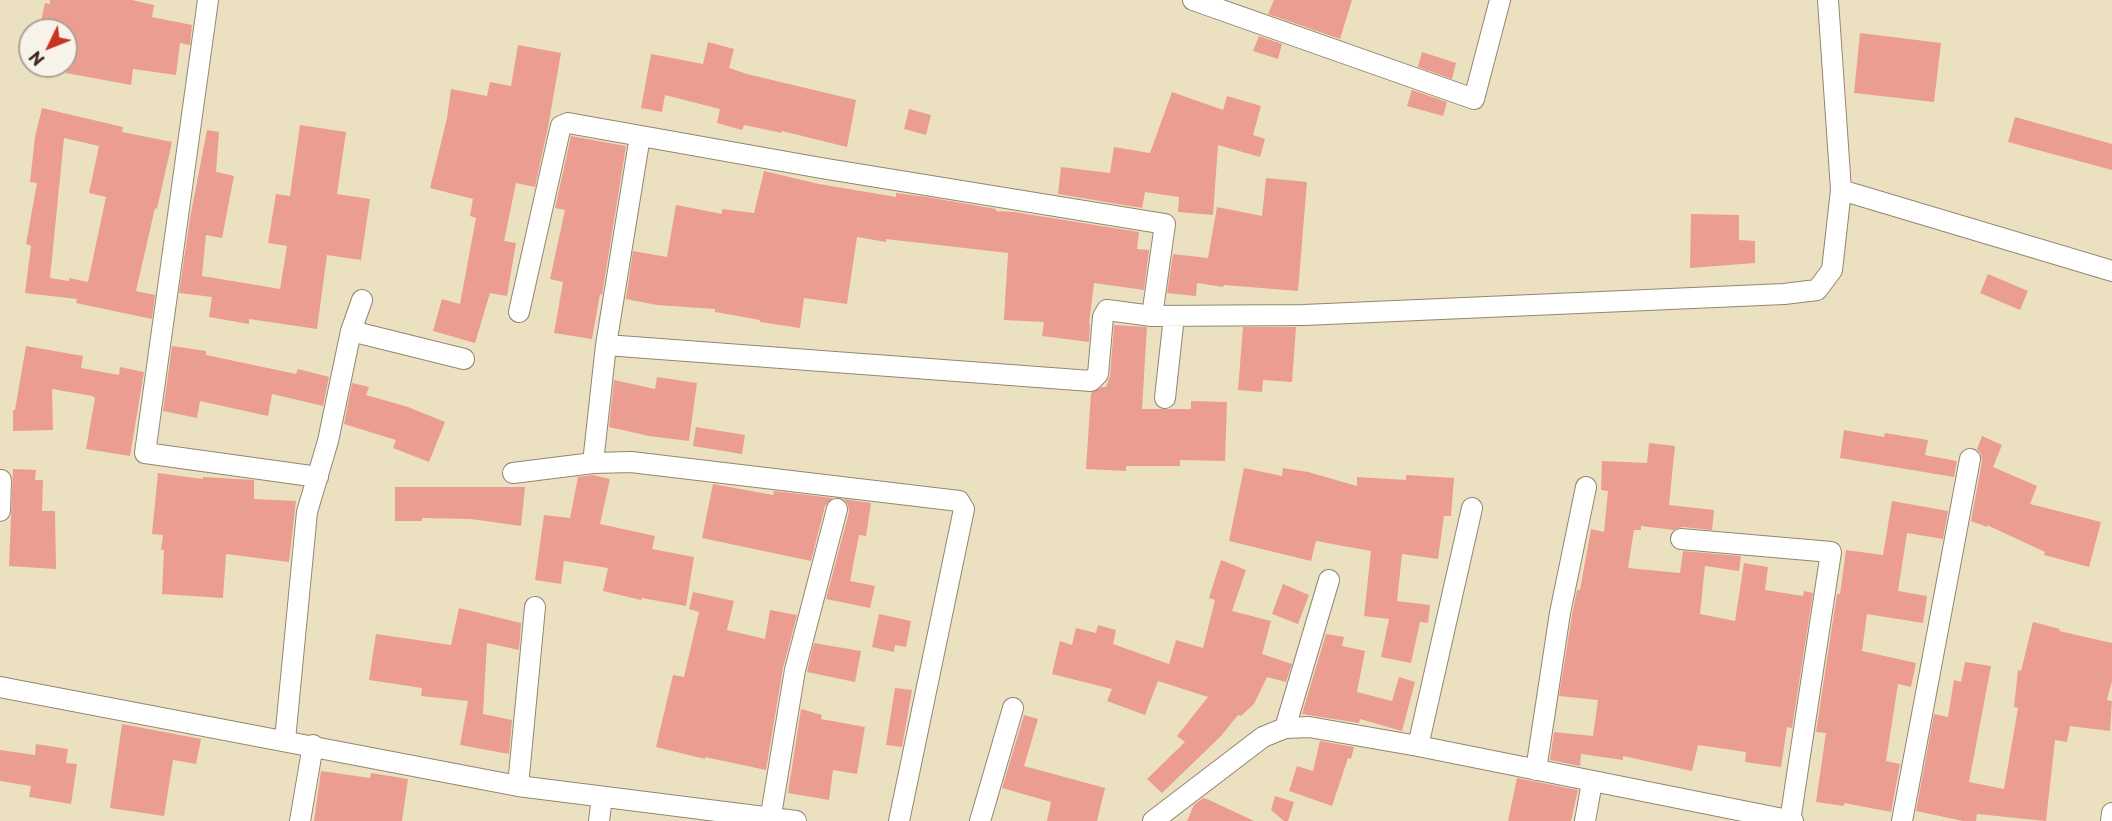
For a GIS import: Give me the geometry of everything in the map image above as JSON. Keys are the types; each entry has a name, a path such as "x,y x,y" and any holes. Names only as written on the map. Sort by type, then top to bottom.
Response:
{"street":[{"path":"208,0 145,453 318,477"},
{"path":"1193,0 1474,99 1500,0"},
{"path":"606,345 1091,381 1098,374 1104,313 1107,310 1152,316 1328,314 1784,294 1817,290 1832,270 1841,190 1828,0"},
{"path":"519,312 561,126 568,123 821,168 1165,224 1152,316"},
{"path":"593,463 606,345 640,136"},
{"path":"1841,190 2112,271"},
{"path":"285,740 307,512 328,441 351,331 362,300"},
{"path":"1165,398 1173,316"},
{"path":"351,331 464,359"},
{"path":"1902,821 1970,459"},
{"path":"513,473 593,463 631,462 959,501 964,508 900,821"},
{"path":"0,511 1,480"},
{"path":"1536,770 1560,613 1586,487"},
{"path":"1418,746 1472,508"},
{"path":"770,819 795,670 837,509"},
{"path":"1153,821 1263,737 1285,728 1309,726 1536,770 1733,815 1792,821 1831,552 1681,539"},
{"path":"1285,728 1329,580"},
{"path":"518,786 535,607"},
{"path":"0,687 518,786 796,821"},
{"path":"980,821 1013,708"},
{"path":"300,821 313,745"},
{"path":"1585,821 1592,782"},
{"path":"600,821 602,796"},
{"path":"2111,821 2112,813"}],"building":[{"path":"50,0 132,0 154,5 152,17 192,25 190,45 180,43 176,75 133,69 131,85 78,75 78,18 42,18 45,3 50,4"},
{"path":"1274,0 1352,0 1340,39 1268,14"},
{"path":"1860,33 1941,43 1934,102 1854,93"},
{"path":"1259,36 1282,44 1278,59 1253,51"},
{"path":"708,42 734,49 729,68 856,100 847,147 782,131 782,133 744,125 742,130 717,123 720,109 665,95 662,112 641,108 651,54 703,64"},
{"path":"518,45 561,53 535,187 516,183 504,241 516,243 507,296 490,293 475,343 433,331 442,299 460,304 476,218 470,216 473,199 430,188 447,118 451,89 487,96 490,82 511,86"},
{"path":"1422,52 1456,63 1452,79 1418,67"},
{"path":"1412,90 1447,102 1443,116 1407,106"},
{"path":"1172,92 1223,110 1227,96 1261,106 1253,135 1265,139 1260,157 1218,145 1213,215 1178,212 1179,197 1145,192 1142,208 1058,194 1061,167 1110,173 1114,147 1150,153"},
{"path":"42,108 123,127 122,132 172,142 136,291 155,295 152,319 76,303 77,299 25,293 31,246 26,244 37,183 30,182 35,137","holes":["64,138 99,146 89,193 106,197 88,282 69,278 69,281 50,278"]},
{"path":"909,109 931,115 926,135 904,129"},
{"path":"2015,117 2112,144 2112,170 2008,142"},
{"path":"300,125 346,132 337,194 370,199 361,260 327,255 317,329 249,319 249,324 209,317 212,297 179,293 190,218 207,130 219,132 216,172 234,176 222,238 206,235 202,276 280,289 287,246 268,243 276,194 290,196"},
{"path":"571,136 626,146 602,295 600,294 592,339 554,333 563,282 550,279 565,210 555,208"},
{"path":"764,171 819,184 896,197 896,193 927,197 996,209 996,211 1139,232 1137,249 1149,250 1144,290 1094,283 1089,342 1042,336 1044,322 1004,320 1008,253 886,239 886,242 857,237 847,304 804,298 800,328 715,312 715,309 657,305 626,299 633,251 667,257 676,205 722,214 722,209 754,213"},
{"path":"1266,178 1307,182 1298,291 1224,285 1223,287 1197,283 1196,296 1167,293 1173,254 1208,258 1217,207 1262,216"},
{"path":"1691,214 1739,215 1739,240 1755,241 1755,263 1690,268"},
{"path":"1988,274 2028,291 2020,310 1980,293"},
{"path":"1114,325 1147,327 1142,409 1191,409 1191,401 1227,402 1225,461 1180,460 1180,466 1126,466 1126,471 1086,469 1091,393 1106,387 1110,376"},
{"path":"1243,327 1296,327 1292,382 1263,380 1262,392 1238,390"},
{"path":"26,346 83,356 81,368 119,375 120,367 144,372 130,456 86,449 95,398 92,396 52,389 53,430 13,431 13,410 15,410"},
{"path":"172,346 206,351 206,355 296,374 298,369 329,377 323,406 272,394 268,416 200,401 197,418 163,411"},
{"path":"657,377 697,383 689,441 649,436 609,427 614,380 655,389"},
{"path":"352,383 369,387 366,395 408,407 445,422 429,462 393,448 396,440 344,424"},
{"path":"696,427 745,435 742,454 693,446"},
{"path":"1844,430 1884,437 1885,433 1928,440 1925,455 1957,461 1954,477 1840,458"},
{"path":"1982,436 2002,445 1993,467 2037,486 2030,504 2101,522 2089,567 2044,555 2045,552 1987,525 1987,527 1971,521 1982,461 1977,449"},
{"path":"1649,443 1675,446 1669,505 1714,510 1712,530 1682,527 1674,530 1641,526 1641,530 1634,530 1628,568 1680,573 1683,551 1741,556 1739,571 1705,566 1700,614 1735,621 1744,563 1768,567 1765,590 1803,596 1804,591 1813,593 1792,728 1787,727 1781,767 1745,762 1746,752 1698,745 1692,771 1623,756 1623,760 1581,754 1580,766 1550,760 1554,732 1593,736 1598,700 1559,696 1572,615 1577,590 1580,590 1591,529 1604,532 1608,491 1601,490 1602,461 1647,463"},
{"path":"1244,468 1282,476 1283,468 1308,472 1357,486 1357,477 1406,480 1406,475 1454,478 1451,516 1444,516 1438,559 1402,554 1397,601 1430,605 1428,623 1420,622 1411,663 1381,657 1389,619 1364,616 1371,551 1316,541 1311,561 1229,541"},
{"path":"13,469 36,470 35,480 43,480 42,511 55,511 56,569 9,566"},
{"path":"158,473 203,479 203,477 254,480 254,499 296,501 289,562 226,554 223,598 162,594 163,535 152,534"},
{"path":"593,475 610,479 600,524 655,536 652,549 694,557 686,606 642,598 641,600 603,591 608,568 564,561 561,584 535,580 544,515 570,518 578,477"},
{"path":"713,484 773,495 774,491 833,498 825,506 811,561 702,538"},
{"path":"395,487 525,487 521,526 471,519 422,518 422,521 395,521"},
{"path":"844,499 871,503 866,536 859,535 850,581 875,586 870,608 826,599 849,512"},
{"path":"1892,501 1948,511 1943,539 1907,533 1898,591 1927,596 1923,623 1867,614 1862,651 1916,663 1911,687 1898,684 1886,761 1900,764 1891,812 1844,803 1844,806 1816,802 1826,733 1816,732 1846,550 1883,555"},
{"path":"1221,560 1246,570 1232,611 1271,621 1262,654 1292,664 1286,682 1267,677 1254,704 1241,716 1238,715 1221,736 1162,793 1147,779 1185,742 1177,736 1208,697 1158,681 1145,715 1107,701 1112,689 1052,674 1060,641 1072,645 1076,628 1096,633 1098,625 1116,630 1113,644 1169,664 1176,640 1203,648 1215,600 1209,598"},
{"path":"1283,584 1309,595 1298,624 1272,614"},
{"path":"693,592 734,601 727,630 765,639 770,610 797,615 783,668 766,770 656,747 673,675 684,677 699,612 689,609"},
{"path":"459,608 521,623 519,650 487,643 483,714 512,720 509,754 460,745 468,701 421,696 422,688 369,680 376,634 451,645"},
{"path":"879,614 911,621 906,647 895,645 894,652 872,647"},
{"path":"2033,622 2060,629 2059,631 2112,643 2112,681 2107,700 2112,701 2110,731 2070,726 2067,742 2055,740 2046,821 1977,814 1976,821 1963,821 1916,811 1934,714 1948,717 1954,680 1961,682 1965,662 1991,666 1969,782 2004,789 2018,708 2014,707 2018,670 2021,671"},
{"path":"1326,634 1344,637 1342,646 1365,651 1357,692 1392,701 1399,677 1415,682 1402,731 1360,719 1359,723 1302,714"},
{"path":"814,643 861,651 855,682 807,672"},
{"path":"895,688 912,690 902,747 886,745"},
{"path":"801,709 822,715 821,719 865,727 857,774 833,770 829,800 788,793"},
{"path":"1024,715 1038,719 1024,766 1105,788 1097,821 1047,821 1051,802 1002,788"},
{"path":"122,724 201,739 196,764 173,760 164,816 110,808"},
{"path":"1320,741 1354,747 1332,806 1289,791 1297,766 1313,771"},
{"path":"36,744 68,749 66,763 77,764 71,804 29,797 31,786 0,781 0,750 35,755"},
{"path":"321,771 370,778 371,773 408,779 402,821 314,821"},
{"path":"1517,778 1578,790 1571,821 1508,821"},
{"path":"1275,796 1294,802 1288,821 1284,821 1271,810"},
{"path":"1203,798 1254,821 1187,821 1194,805"}]}
